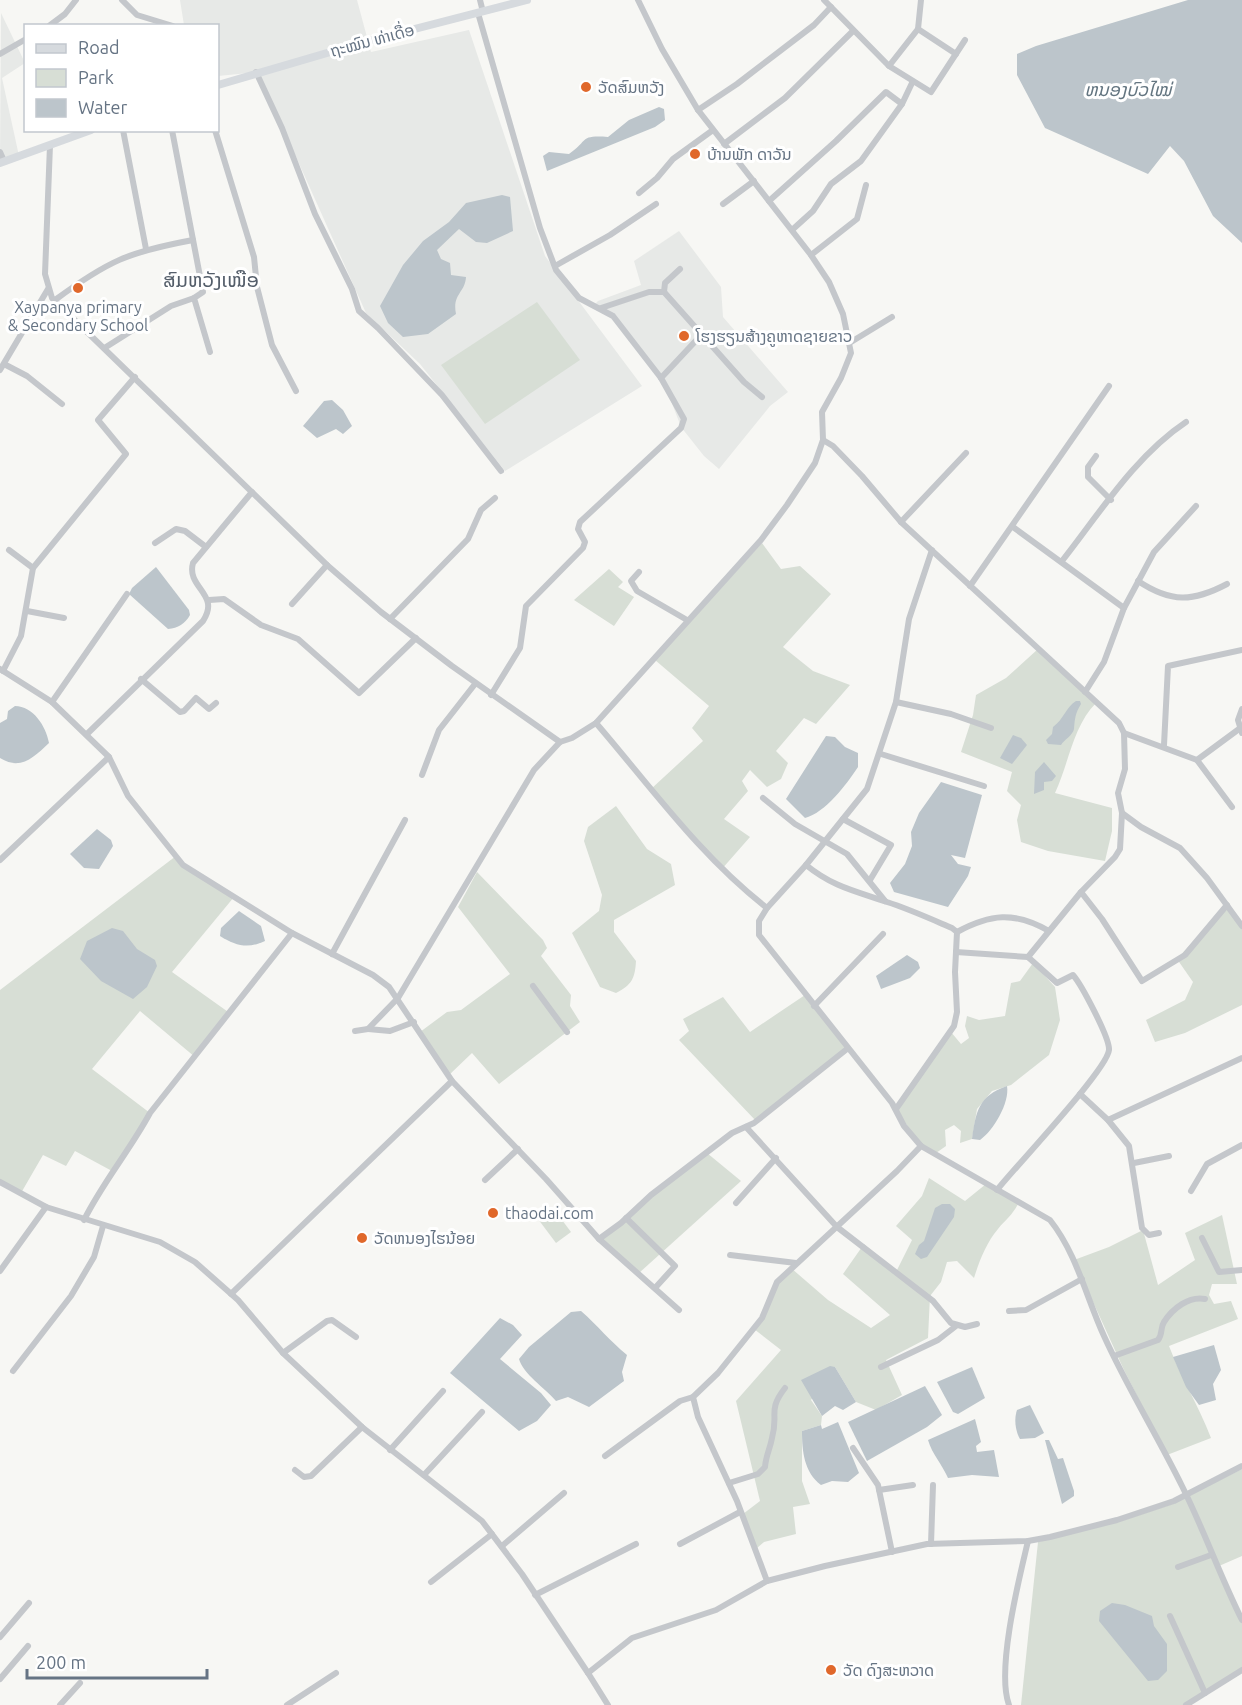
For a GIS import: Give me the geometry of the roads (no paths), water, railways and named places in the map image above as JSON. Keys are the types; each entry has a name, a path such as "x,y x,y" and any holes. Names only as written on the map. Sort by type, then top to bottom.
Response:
{"main road":[{"name":"ຖະໝົນ ທ່າເດື່ອ","path":"219,85 256,72 527,0"},
{"path":"2,162 86,132"}],"street":[{"path":"52,24 65,14 76,0"},
{"path":"122,0 137,15 166,24"},
{"path":"480,0 480,13 540,228 555,266 579,298 613,316 661,378 683,416 683,424 580,522 578,531 585,542 584,548 526,606 520,648 491,695"},
{"path":"369,1029 398,998 534,770 560,742 572,738 596,723 760,540 787,506 815,463 824,440 822,412 849,360 851,342 840,306 829,282 812,255 698,110 662,50 638,0"},
{"path":"824,0 889,66 931,92 965,40"},
{"path":"889,66 918,29 921,0"},
{"path":"698,110 737,84 814,25 831,8"},
{"path":"918,29 956,54"},
{"path":"724,144 784,98 853,31"},
{"path":"0,54 24,40"},
{"path":"256,72 282,128 315,214 352,289 358,311 378,328 442,395 501,471"},
{"path":"792,230 813,211 831,184 861,161 902,104 912,82"},
{"path":"769,201 886,92 902,104"},
{"path":"639,193 657,178 672,159 713,130"},
{"path":"123,132 146,249"},
{"path":"106,347 171,306 194,298 203,292 172,132"},
{"path":"216,132 254,257 257,287 272,345 296,392"},
{"path":"50,145 45,274 48,289 55,300 106,347 327,565 390,619 475,684 560,742"},
{"path":"0,152 2,162"},
{"path":"723,204 753,181"},
{"path":"812,255 857,219 866,185"},
{"path":"555,266 610,235 656,204"},
{"path":"55,300 104,266 146,249 193,240"},
{"path":"664,292 665,283 680,269"},
{"path":"48,289 6,356 2,367 27,376 62,404"},
{"path":"601,308 649,292 664,292 703,333 744,382 762,397"},
{"path":"194,298 210,352"},
{"path":"851,342 892,317"},
{"path":"661,378 703,333"},
{"path":"135,377 98,420 126,454 33,568 21,636 2,670 52,702 109,757 128,796 183,864 292,933 373,975 398,998 452,1081 518,1149 598,1239 679,1310"},
{"path":"970,586 1108,386"},
{"path":"1062,561 1148,454 1168,434 1186,422"},
{"path":"824,440 833,446 862,476 901,522 1119,723 1124,733 1125,769 1119,793 1122,813 1120,849 1108,866 1081,892 1028,957"},
{"path":"901,522 966,453"},
{"path":"1096,456 1088,467 1088,477 1111,500"},
{"path":"87,734 203,621 208,613 209,600 192,572 193,563 252,492"},
{"path":"390,619 468,539 481,510 495,498"},
{"path":"1085,692 1104,662 1124,608 1154,552 1196,506"},
{"path":"1012,527 1124,608"},
{"path":"155,543 176,529 185,531 206,547"},
{"path":"9,550 33,568"},
{"path":"932,550 909,619 896,702 881,754 867,789 806,865 766,908 759,921 759,935 896,1109 904,1126 921,1146 1050,1220 1071,1251 1114,1356 1186,1495 1242,1620"},
{"path":"291,604 327,565"},
{"path":"639,572 631,581 637,591 687,620"},
{"path":"1138,581 1154,592 1176,598 1213,592 1227,584"},
{"path":"52,702 127,594"},
{"path":"209,600 224,599 261,625 298,639 358,693 416,638"},
{"path":"27,611 64,618"},
{"path":"1164,745 1168,666 1242,650"},
{"path":"141,679 180,712 184,711 196,698 209,709 216,703"},
{"path":"422,775 439,730 475,684"},
{"path":"896,702 951,714 991,728"},
{"path":"1197,760 1241,731 1238,720 1242,709"},
{"path":"596,723 702,850 730,879 766,908"},
{"path":"1124,733 1164,745 1197,760 1232,807"},
{"path":"881,754 984,786"},
{"path":"0,860 109,757"},
{"path":"763,798 795,824 847,854 885,901"},
{"path":"1122,813 1141,827 1180,848 1207,878 1242,926"},
{"path":"843,819 891,845 870,880"},
{"path":"332,954 405,820"},
{"path":"806,865 830,883 862,896 885,901 942,924 957,933"},
{"path":"1081,892 1142,981 1185,955 1227,905"},
{"path":"957,933 990,916 1024,920 1048,931"},
{"path":"84,1220 150,1113 292,933"},
{"path":"896,1109 954,1026 957,1011 957,933"},
{"path":"814,1005 883,934"},
{"path":"956,952 1028,957 1057,983 1069,976 1075,978 1108,1041 1107,1057 1080,1094 997,1190"},
{"path":"533,986 567,1032"},
{"path":"355,1031 369,1029 390,1031 414,1022"},
{"path":"598,1239 732,1133 746,1127 847,1049"},
{"path":"1108,1120 1242,1058"},
{"path":"231,1294 452,1081"},
{"path":"1080,1094 1108,1120 1129,1146 1134,1163 1142,1228 1149,1235 1159,1233"},
{"path":"746,1127 837,1227 933,1301 956,1326"},
{"path":"1191,1191 1207,1164 1242,1145"},
{"path":"605,1456 680,1401 693,1397 718,1373 766,1312 777,1282 921,1146"},
{"path":"484,1180 518,1149"},
{"path":"1134,1163 1169,1156"},
{"path":"736,1203 776,1158"},
{"path":"0,1182 46,1207 149,1239 183,1253 231,1294 283,1353 362,1427 471,1510 502,1546 608,1705"},
{"path":"0,1271 46,1207"},
{"path":"626,1218 675,1266 655,1288"},
{"path":"13,1371 71,1296 94,1257 103,1226"},
{"path":"1202,1238 1219,1272 1242,1270"},
{"path":"730,1255 796,1263"},
{"path":"1009,1311 1026,1310 1082,1279"},
{"path":"1114,1356 1158,1340 1162,1336 1163,1324 1171,1314 1192,1298 1205,1299"},
{"path":"283,1353 327,1321 332,1320 356,1337"},
{"path":"881,1367 938,1340 956,1326 977,1324"},
{"path":"729,1483 758,1474 765,1467 766,1454 773,1433 775,1401 785,1388"},
{"path":"390,1450 442,1391"},
{"path":"693,1397 698,1417 729,1483 768,1581"},
{"path":"424,1475 482,1412"},
{"path":"294,1470 304,1477 311,1476 362,1427"},
{"path":"853,1448 879,1490 892,1552"},
{"path":"588,1673 632,1638 716,1610 768,1581 931,1544 1028,1541 1117,1520 1186,1495 1242,1466"},
{"path":"879,1490 913,1485"},
{"path":"931,1544 933,1485"},
{"path":"502,1546 564,1493"},
{"path":"680,1544 740,1512"},
{"path":"431,1582 492,1534"},
{"path":"1009,1705 1005,1686 1012,1611 1028,1541"},
{"path":"535,1595 636,1544"},
{"path":"1178,1567 1211,1555"},
{"path":"0,1637 29,1603"},
{"path":"1170,1616 1205,1693"},
{"path":"0,1679 28,1646"},
{"path":"1186,1705 1242,1670"},
{"path":"286,1705 336,1673"},
{"path":"60,1705 80,1683"}],"water":[{"name":"ຫນອງບົວໄໝ່","path":"1188,0 1242,0 1242,243 1213,216 1184,161 1170,146 1148,174 1045,128 1017,75 1017,54 1036,46"},
{"path":"659,107 664,109 665,120 655,127 547,171 543,156 549,152 569,154 588,138 608,137 629,120"},
{"path":"502,195 510,197 513,231 487,243 476,242 459,229 437,250 441,259 450,263 451,275 466,277 457,298 456,314 428,334 403,337 388,323 380,306 403,265 423,241 449,222 466,203"},
{"path":"332,400 343,410 352,426 343,434 336,429 317,438 303,426 324,401"},
{"path":"156,567 189,610 188,618 175,628 168,629 129,594 132,588"},
{"path":"1076,701 1080,701 1081,704 1076,713 1072,733 1061,745 1048,744 1046,740 1052,734 1053,727"},
{"path":"15,706 27,709 38,718 49,743 27,761 21,763 8,762 0,758 0,723 7,719 8,711"},
{"path":"1013,735 1021,738 1027,745 1012,764 1000,758"},
{"path":"826,736 835,737 845,747 858,753 858,767 828,804 805,818 786,799"},
{"path":"1044,762 1056,776 1052,781 1044,782 1044,790 1034,794 1035,772"},
{"path":"941,782 982,795 965,858 951,855 958,864 971,867 968,876 948,907 894,892 890,883 905,864 912,846 911,832 919,813"},
{"path":"97,829 111,840 113,846 99,869 84,868 70,854"},
{"path":"239,911 261,926 265,941 253,945 242,945 220,936 221,928"},
{"path":"112,928 123,931 137,949 155,960 157,966 147,987 133,999 101,981 80,959 87,941"},
{"path":"907,955 918,962 920,968 910,978 881,989 876,976"},
{"path":"1007,1086 1006,1100 995,1123 980,1140 972,1139 980,1106 990,1095"},
{"path":"942,1204 950,1204 955,1209 954,1217 927,1257 921,1259 915,1254 919,1245 924,1241 935,1208"},
{"path":"581,1311 627,1355 622,1372 624,1381 589,1407 568,1397 556,1401 521,1365 519,1359 529,1347 571,1312"},
{"path":"500,1318 513,1325 522,1335 500,1359 541,1393 551,1405 537,1421 519,1431 450,1373"},
{"path":"1214,1345 1221,1370 1213,1384 1216,1400 1199,1405 1186,1387 1173,1357"},
{"path":"830,1366 835,1367 856,1402 843,1410 835,1406 822,1416 801,1380"},
{"path":"972,1367 985,1398 958,1414 953,1412 937,1382"},
{"path":"925,1386 942,1415 927,1427 867,1461 848,1422"},
{"path":"1030,1405 1044,1433 1035,1438 1020,1439 1016,1424 1017,1410"},
{"path":"975,1419 981,1442 976,1446 977,1452 994,1450 999,1477 972,1475 948,1478 928,1440"},
{"path":"838,1422 859,1473 848,1482 832,1481 821,1485 815,1480 808,1467 802,1431 821,1425 822,1429"},
{"path":"1045,1440 1049,1440 1058,1459 1063,1458 1074,1491 1074,1496 1062,1504"},
{"path":"1112,1603 1125,1605 1152,1616 1154,1626 1167,1644 1167,1671 1158,1680 1148,1681 1099,1621 1100,1611"}],"place":[{"name":"ວັດສົມຫວັງ","path":"586,87"},
{"name":"ບ້ານພັກ ດາວັນ","path":"695,154"},
{"name":"Xaypanya primary & Secondary School","path":"78,288"},
{"name":"ໂຮງຮຽນສ້າງຄູຫາດຊາຍຂາວ","path":"684,336"},
{"name":"thaodai.com","path":"493,1213"},
{"name":"ວັດຫນອງໄຮນ້ອຍ","path":"362,1238"},
{"name":"ວັດ ດົງສະຫວາດ","path":"831,1670"}],"district":[{"name":"ສົມຫວັງເໜືອ","path":"211,280"}]}
